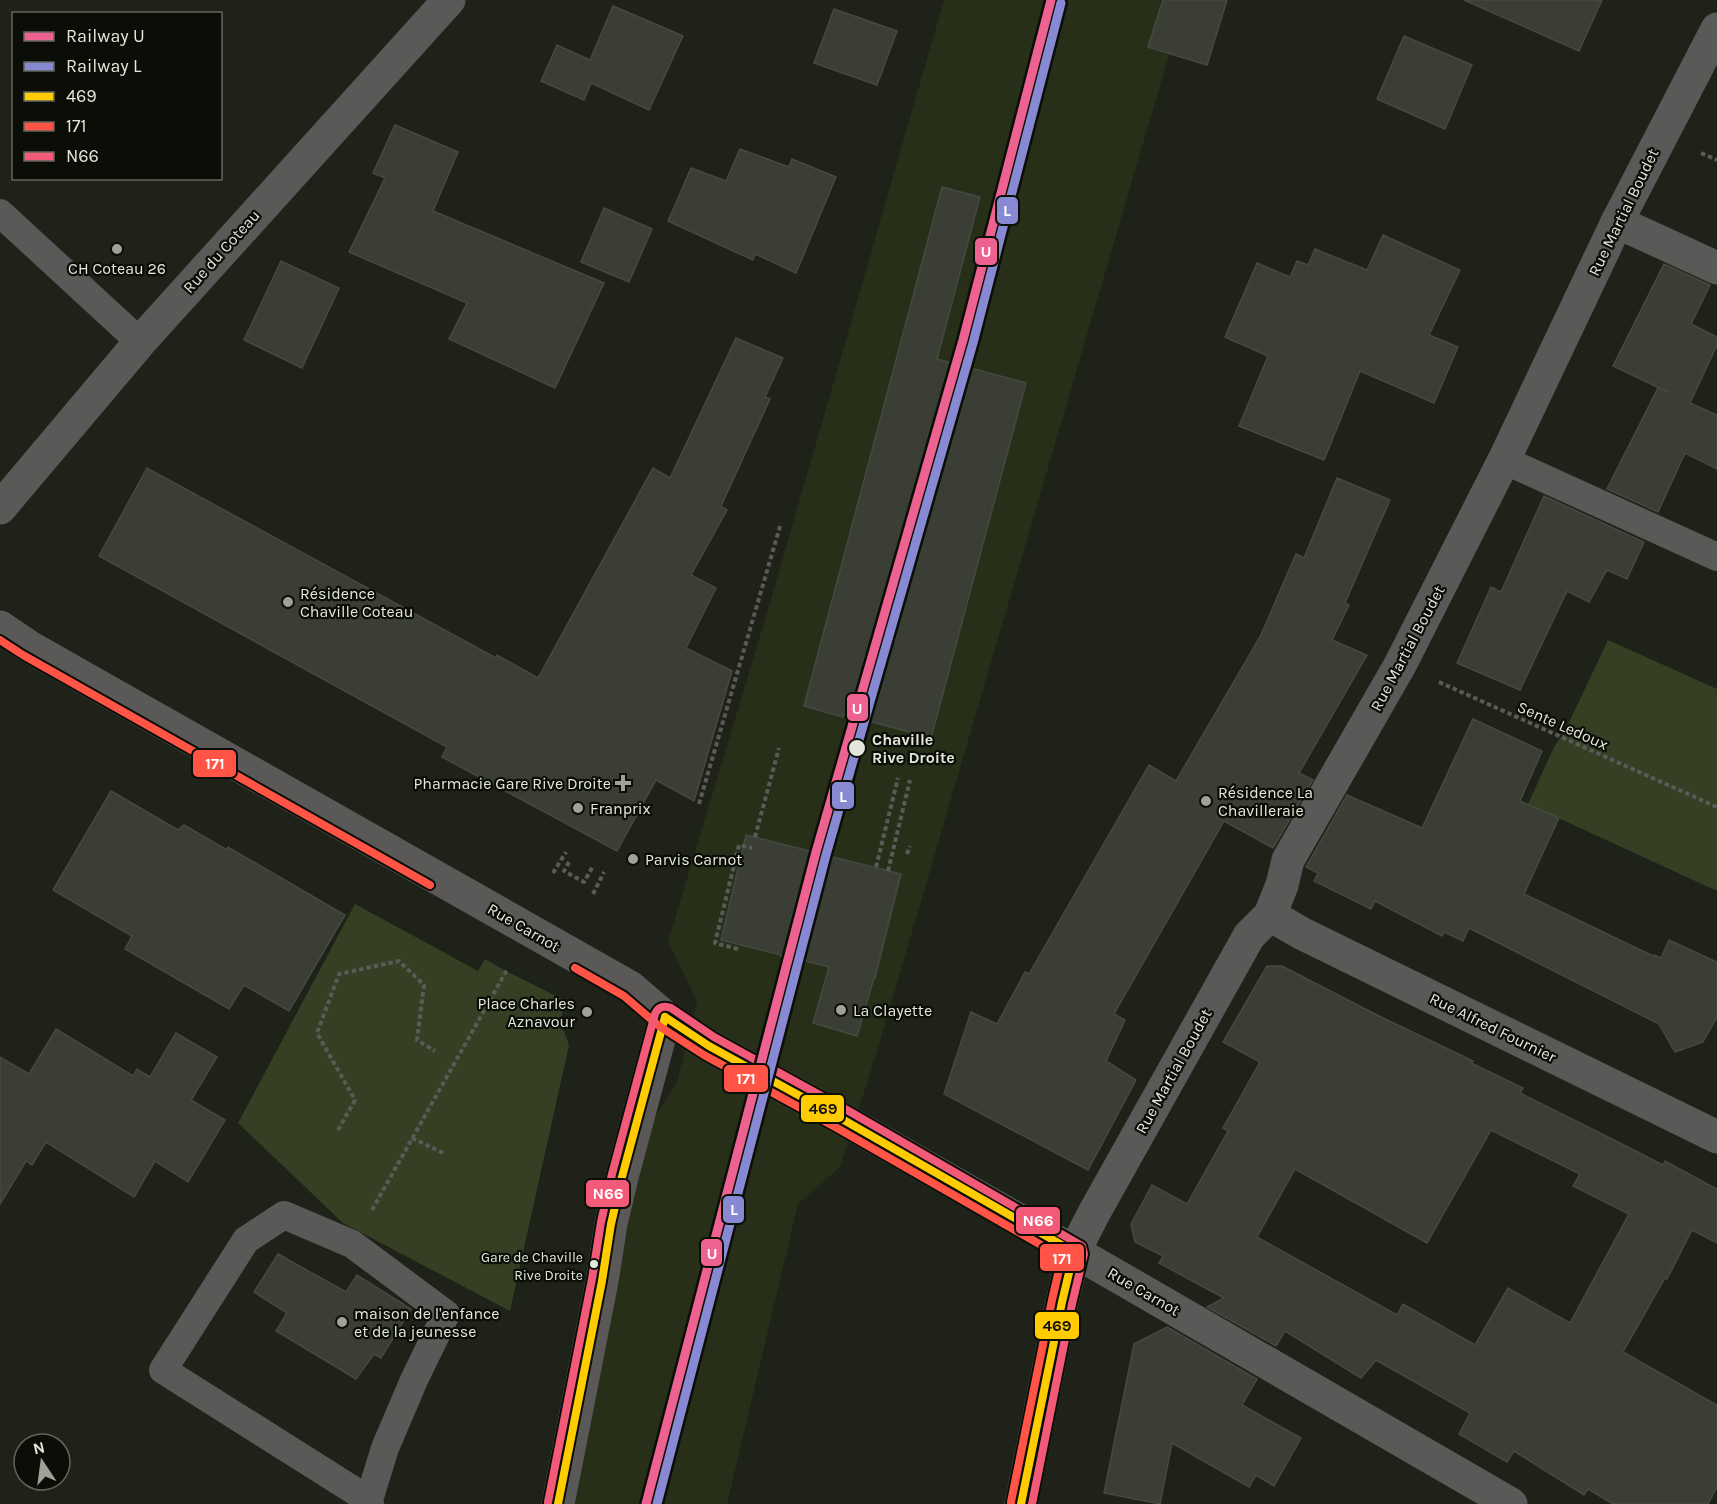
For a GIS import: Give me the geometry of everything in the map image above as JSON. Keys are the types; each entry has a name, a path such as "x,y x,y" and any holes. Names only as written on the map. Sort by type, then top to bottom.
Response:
{"street":[{"name":"Rue du Coteau","path":"0,508 140,342 449,0"},
{"name":"Rue Martial Boudet","path":"1021,1504 1074,1252 1249,936 1270,915 1282,885 1288,860 1400,665 1504,460 1617,222 1717,28"},
{"path":"1617,222 1717,268"},
{"name":"Rue Carnot","path":"0,627 102,688 630,987 665,1017 709,1046 842,1119 1510,1504"},
{"name":"Rue Alfred Fournier","path":"1270,915 1301,933 1717,1137"},
{"path":"558,1504 614,1212 665,1017"}],"lane":[{"path":"0,213 140,342"},
{"path":"1504,460 1717,558"},
{"path":"284,1215 352,1244 446,1314 384,1448 369,1502 163,1370 246,1240 284,1215"}],"path":[{"path":"699,804 782,523"},
{"name":"Sente Ledoux","path":"1400,665 1717,807"},
{"path":"755,837 779,748"},
{"path":"876,867 898,778"},
{"path":"888,871 910,780"},
{"path":"738,949 714,943 739,844 752,848"},
{"path":"908,854 909,846"},
{"path":"554,873 566,852"},
{"path":"569,862 564,871 584,882 593,866"},
{"path":"593,894 604,872"},
{"path":"352,1244 506,971 526,928"},
{"path":"782,955 792,974"},
{"path":"773,1042 792,974 803,960"},
{"path":"338,1130 355,1100 317,1033 339,974 399,961 424,984 417,1040 435,1051"},
{"path":"412,1138 445,1154"}],"shaded area":[{"path":"944,0 1185,0 876,1055 840,1167 798,1204 727,1504 575,1504 599,1370 647,1131 677,1082 697,1001 668,942 772,596"},
{"path":"1608,640 1717,689 1717,891 1528,804"},
{"path":"355,904 478,971 485,959 564,1000 561,1023 569,1045 510,1311 343,1223 238,1123"}],"building":[{"path":"1163,0 1227,0 1207,65 1148,47"},
{"path":"1464,0 1602,0 1579,51"},
{"path":"613,6 683,36 649,110 591,83 584,100 541,81 557,45 590,60"},
{"path":"834,9 897,31 877,85 814,63"},
{"path":"1404,36 1472,65 1445,129 1377,99"},
{"path":"395,125 458,152 433,211 604,283 555,388 449,339 467,303 349,252 385,178 373,173"},
{"path":"740,149 789,167 792,159 836,177 796,273 755,254 753,260 668,221 691,168 726,181"},
{"path":"942,187 980,197 937,359 1026,383 931,738 804,706"},
{"path":"604,208 652,229 629,282 581,262"},
{"path":"1383,235 1460,270 1429,335 1458,347 1434,403 1360,371 1324,460 1239,426 1268,356 1225,337 1257,263 1290,277 1297,261 1308,265 1315,249 1367,270"},
{"path":"281,261 339,288 302,368 244,340"},
{"path":"1664,264 1710,285 1691,324 1717,337 1717,345 1690,403 1717,415 1717,469 1685,453 1658,512 1607,489 1658,388 1668,392 1613,366"},
{"path":"736,338 783,358 765,397 770,399 721,506 727,510 691,575 716,588 686,648 732,671 694,801 656,780 617,851 442,757 447,747 99,556 147,468 496,658 497,655 538,678 653,468 670,478"},
{"path":"1337,478 1390,500 1345,603 1349,605 1332,640 1367,655 1299,773 1313,780 1273,848 1224,821 1114,1014 1125,1020 1106,1061 1136,1080 1088,1170 944,1094 971,1012 997,1024 1025,972 1029,974 1149,765 1176,781 1260,637 1296,554 1304,558"},
{"path":"1544,496 1644,542 1627,579 1607,570 1589,602 1567,591 1520,690 1457,663 1491,587 1501,592"},
{"path":"1473,719 1542,751 1520,801 1559,818 1524,894 1653,956 1661,958 1669,940 1717,962 1717,1017 1703,1042 1675,1052 1659,1024 1469,928 1463,941 1444,932 1442,936 1375,901 1371,909 1314,881 1318,873 1306,867 1347,795 1422,828"},
{"path":"111,791 178,830 184,825 227,850 228,847 345,915 289,1011 244,985 229,1009 125,949 132,936 53,890"},
{"path":"746,835 901,874 875,978 857,1036 813,1023 829,967 721,940"},
{"path":"1267,966 1282,966 1473,1061 1471,1063 1523,1088 1520,1093 1663,1165 1665,1161 1717,1189 1717,1243 1692,1230 1667,1279 1665,1278 1623,1352 1717,1405 1717,1487 1708,1504 1613,1504 1588,1489 1584,1495 1514,1451 1507,1462 1459,1434 1470,1413 1376,1360 1361,1378 1285,1331 1276,1346 1207,1307 1224,1298 1159,1263 1163,1256 1135,1242 1131,1224 1152,1185 1187,1204 1228,1131 1223,1128 1260,1062 1223,1042","holes":["1491,1130 1580,1174 1573,1186 1629,1214 1570,1323 1508,1288 1475,1345 1403,1304 1397,1315 1257,1237 1295,1169 1427,1243"]},
{"path":"56,1029 133,1076 137,1069 150,1077 176,1033 217,1057 191,1100 225,1120 188,1182 155,1161 134,1197 46,1142 32,1165 26,1161 0,1204 0,1057 29,1074"},
{"name":"maison de l'enfance et de la jeunesse","path":"278,1254 346,1292 357,1275 411,1309 381,1358 374,1354 356,1379 276,1331 287,1313 254,1292"},
{"path":"1167,1327 1257,1379 1242,1405 1301,1438 1274,1486 1256,1475 1249,1487 1172,1443 1160,1504 1104,1493 1134,1344"}],"rail line":[{"name":"U","path":"646,1504 816,852 963,340 1051,0"},
{"name":"L","path":"657,1504 826,855 973,343 1061,3"}],"transit line":[{"name":"171","path":"0,640 430,885"},
{"name":"171","path":"575,968 624,996 659,1026 704,1055 1062,1257 1011,1502"},
{"name":"N66","path":"548,1502 612,1174 655,1014 660,1008 666,1007 671,1008 714,1037 847,1110 1082,1246 1084,1254 1032,1504"},
{"name":"469","path":"665,1017 709,1046 1074,1252 1021,1504"},
{"name":"469","path":"558,1504 611,1224 665,1017"}],"place":[{"name":"CH Coteau 26","path":"117,249"},
{"name":"Résidence Chaville Coteau","path":"288,602"},
{"name":"Chaville Rive Droite","path":"857,748"},
{"name":"Pharmacie Gare Rive Droite","path":"623,783"},
{"name":"Résidence La Chavilleraie","path":"1206,801"},
{"name":"Franprix","path":"578,808"},
{"name":"Parvis Carnot","path":"633,859"},
{"name":"La Clayette","path":"841,1010"},
{"name":"Place Charles Aznavour","path":"587,1012"},
{"name":"Gare de Chaville Rive Droite","path":"594,1264"},
{"name":"maison de l'enfance et de la jeunesse","path":"342,1322"}]}
